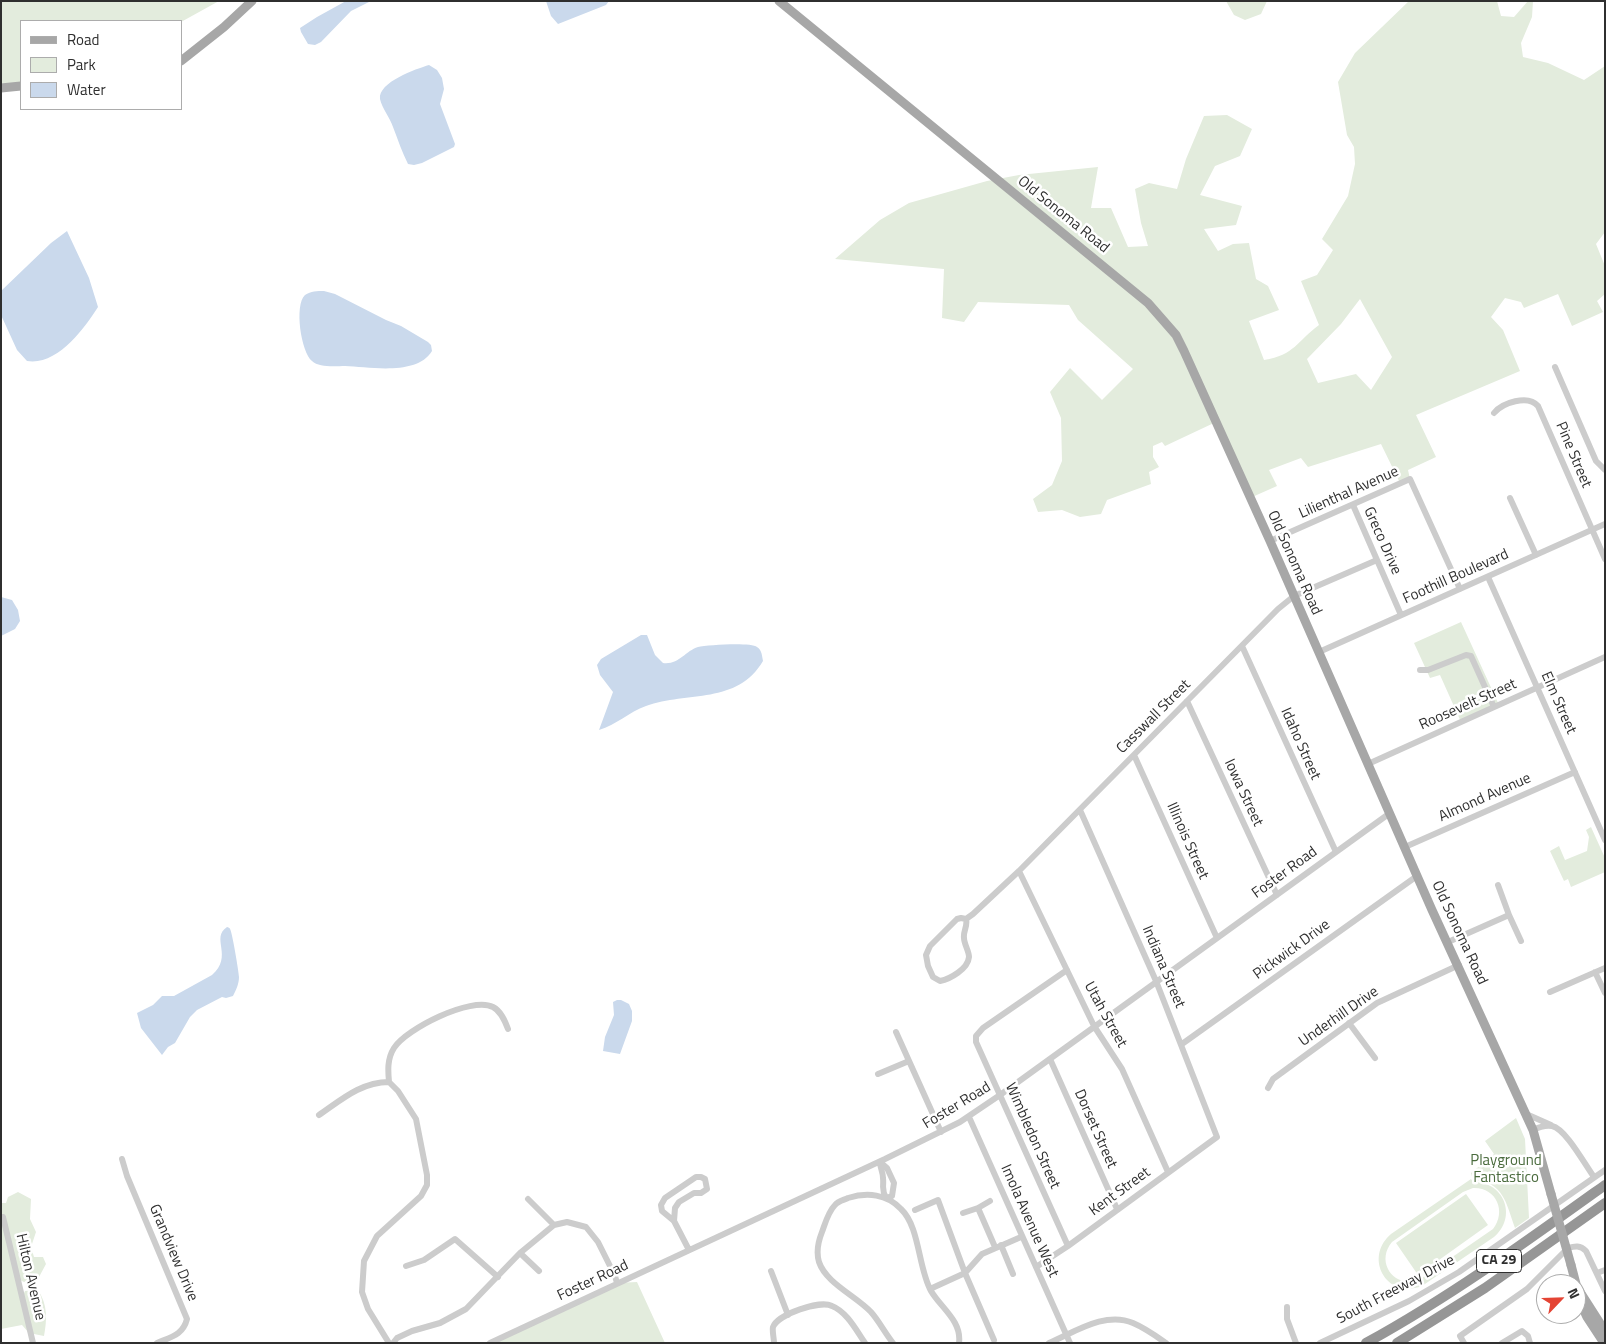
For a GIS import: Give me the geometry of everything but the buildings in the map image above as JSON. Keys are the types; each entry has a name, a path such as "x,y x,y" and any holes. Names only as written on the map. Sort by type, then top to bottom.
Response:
{"highway":[{"name":"CA 29","path":"1366,1343 1450,1294 1494,1265 1605,1185"},
{"name":"CA 29","path":"1397,1343 1447,1313 1510,1271 1605,1202"},
{"path":"1407,1343 1447,1313"},
{"path":"1358,1343 1388,1330"}],"main road":[{"path":"182,60 252,1"},
{"name":"Old Sonoma Road","path":"779,1 1154,309 1176,335 1270,542 1417,876 1533,1130 1573,1274"},
{"path":"1,88 20,86"},
{"name":"Old Sonoma Road","path":"1586,1315 1604,1336"}],"street":[{"path":"1555,367 1596,461 1605,470"},
{"name":"Pine Street","path":"1494,413 1510,403 1526,400 1535,403 1605,559"},
{"name":"Lilienthal Avenue","path":"1270,542 1410,479 1460,589"},
{"path":"1510,498 1536,555"},
{"name":"Greco Drive","path":"1353,505 1401,615"},
{"name":"Foothill Boulevard","path":"1318,652 1605,524"},
{"name":"Casswall Street","path":"966,919 964,939 969,956 967,963 947,980 940,981 933,977 926,955 930,946 956,920 966,919 1019,871 1278,609 1294,596 1377,560"},
{"name":"Elm Street","path":"1488,577 1605,840"},
{"name":"Idaho Street","path":"1242,646 1336,852"},
{"path":"1420,670 1428,670 1466,654 1471,656 1494,707"},
{"name":"Roosevelt Street","path":"1368,764 1605,657"},
{"name":"Iowa Street","path":"1187,701 1276,895"},
{"name":"Illinois Street","path":"1134,755 1217,938"},
{"name":"Almond Avenue","path":"1405,847 1575,772"},
{"name":"Indiana Street","path":"1080,810 1156,981 1218,1137"},
{"name":"Foster Road","path":"490,1343 880,1162 968,1117 1390,813"},
{"name":"Utah Street","path":"1019,871 1094,1026 1122,1069 1168,1172"},
{"name":"Pickwick Drive","path":"1182,1044 1417,876"},
{"path":"1498,885 1508,915 1521,941"},
{"path":"1448,942 1508,915"},
{"name":"Underhill Drive","path":"1268,1088 1273,1079 1377,1003 1459,965"},
{"path":"1550,992 1605,968"},
{"name":"Wimbledon Street","path":"1067,970 982,1028 976,1036 976,1042 1068,1246"},
{"path":"1595,972 1605,993"},
{"path":"388,1082 390,1057 393,1049 403,1037 416,1028 467,1006 483,1005 492,1007 498,1012 508,1029"},
{"path":"1349,1023 1375,1058"},
{"path":"896,1032 940,1132"},
{"name":"Dorset Street","path":"1050,1059 1117,1208"},
{"path":"878,1074 909,1061"},
{"path":"319,1115 363,1086 376,1082 388,1082 398,1091 416,1119 428,1175 427,1185 421,1196 377,1236 364,1261 362,1292 368,1309 389,1343"},
{"path":"1524,1113 1554,1127 1565,1136 1594,1177"},
{"name":"Imola Avenue West","path":"968,1117 1068,1340"},
{"path":"1533,1130 1539,1127 1554,1127"},
{"name":"Kent Street","path":"1036,1267 1068,1246 1117,1208 1218,1137"},
{"name":"Grandview Drive","path":"122,1158 134,1193 187,1319 181,1332 157,1343"},
{"path":"880,1162 880,1169 883,1174 882,1190 886,1198"},
{"path":"880,1162 887,1168 894,1183 892,1196 886,1198"},
{"name":"South Freeway Drive","path":"1320,1343 1391,1310 1459,1272 1605,1170"},
{"path":"674,1220 675,1208 679,1202 694,1193 707,1189 705,1179 701,1177 696,1178 662,1201 661,1205 662,1210 674,1220 689,1250"},
{"path":"893,1343 870,1312 825,1273 819,1264 817,1253 820,1237 835,1204 859,1195 870,1194 886,1198 901,1208 910,1224 930,1289 959,1329 959,1343"},
{"path":"528,1199 554,1225"},
{"path":"915,1210 938,1200 965,1273 994,1340"},
{"path":"963,1213 978,1208 990,1201"},
{"path":"978,1208 1013,1274"},
{"name":"Hilton Avenue","path":"3,1217 33,1343"},
{"path":"393,1343 397,1338 412,1331 440,1323 466,1309 520,1253 554,1225 567,1222 586,1227 598,1242 617,1283"},
{"path":"930,1289 965,1273 982,1254 1022,1237"},
{"path":"406,1266 424,1260 455,1239 498,1277"},
{"path":"1464,1343 1460,1336 1527,1289 1568,1248 1582,1247 1586,1251 1605,1291"},
{"path":"520,1253 539,1271"},
{"path":"1597,1273 1605,1270"},
{"path":"771,1271 788,1315"},
{"path":"774,1343 773,1327 778,1320 815,1304 832,1306 843,1313 865,1343"},
{"path":"1287,1307 1287,1319 1296,1343"},
{"path":"1049,1343 1068,1340 1098,1322 1110,1319 1131,1322 1166,1343"},
{"path":"1502,1343 1522,1331 1528,1336 1530,1343"}],"green space":[{"path":"1,1 219,1 182,21 20,20 20,83 1,84"},
{"path":"1226,1 1267,1 1261,14 1245,20 1234,15"},
{"path":"1409,1 1497,1 1501,16 1514,17 1528,1 1533,1 1532,17 1521,43 1523,57 1548,63 1584,80 1605,66 1605,232 1596,244 1605,266 1605,294 1597,301 1603,312 1572,326 1558,294 1524,308 1521,302 1505,298 1491,317 1503,330 1520,371 1416,415 1436,457 1408,470 1410,479 1400,483 1381,444 1308,467 1301,458 1269,470 1277,486 1250,498 1216,422 1165,446 1162,442 1153,446 1153,457 1159,467 1149,472 1151,484 1107,500 1101,514 1080,517 1062,510 1038,512 1033,499 1052,485 1062,461 1061,418 1050,392 1070,368 1102,400 1133,369 1078,320 1069,305 978,302 964,322 942,318 944,269 835,259 880,220 909,203 987,181 1019,175 1098,167 1091,208 1111,208 1128,247 1148,246 1141,223 1135,189 1149,183 1177,189 1186,159 1204,116 1227,115 1252,129 1240,156 1215,166 1200,195 1242,206 1236,225 1204,229 1218,251 1233,244 1249,243 1256,279 1268,286 1279,310 1249,321 1264,360 1283,355 1295,347 1319,325 1301,281 1317,275 1333,250 1322,239 1348,196 1355,164 1354,147 1347,135 1338,82 1355,53","holes":["1360,299 1392,357 1371,390 1356,374 1318,383 1307,359 1341,324"]},
{"path":"1461,622 1499,705 1461,722 1440,675 1430,678 1414,643"},
{"path":"1591,827 1605,858 1605,872 1571,887 1568,879 1564,881 1550,851 1559,846 1565,860 1587,851 1589,837 1586,830"},
{"name":"Playground Fantastico","path":"1516,1118 1525,1139 1529,1218 1515,1228 1506,1202 1498,1189 1483,1182 1473,1180 1471,1173 1494,1154 1485,1141"},
{"path":"1471,1179 1473,1182 1484,1183 1493,1187 1500,1194 1504,1202 1505,1220 1501,1229 1494,1237 1422,1286 1409,1289 1398,1287 1389,1282 1383,1274 1379,1265 1379,1254 1383,1244 1391,1234","holes":["1473,1188 1488,1191 1497,1201 1499,1215 1493,1229 1419,1280 1402,1281 1390,1272 1386,1265 1386,1258 1387,1250 1392,1242 1463,1192"]},
{"path":"18,1192 31,1199 30,1219 36,1232 31,1247 34,1257 43,1257 46,1264 39,1277 24,1282 16,1278 22,1297 25,1291 38,1290 44,1301 46,1324 44,1336 29,1333 22,1325 1,1329 1,1203 6,1203 8,1197"},
{"path":"1466,1194 1488,1225 1418,1275 1396,1243"},
{"path":"637,1282 665,1343 490,1343 617,1283"}],"water":[{"path":"346,1 371,1 351,11 321,42 315,45 308,44 300,28"},
{"path":"546,1 609,1 606,5 558,24 551,16"},
{"path":"429,65 437,70 442,78 444,89 440,104 455,144 454,147 422,163 408,164 381,102 381,93 385,87 399,77"},
{"path":"67,231 89,278 98,307 77,335 59,352 49,358 27,361 17,350 1,315 1,291 51,243"},
{"path":"316,291 335,294 401,326 428,342 431,345 432,351 425,359 404,367 328,366 315,363 308,356 302,339 299,318 300,308 305,295"},
{"path":"1,597 12,600 18,610 20,621 15,629 1,636"},
{"path":"641,635 647,635 655,655 663,663 678,660 698,647 729,644 753,645 759,648 763,661 752,675 726,691 646,706 599,730 613,692 600,675 597,665 601,659"},
{"path":"227,927 230,929 232,937 239,977 233,996 222,997 197,1010 190,1017 175,1043 168,1047 162,1055 141,1028 137,1013 153,1005 162,996 174,996 212,975 221,961 221,936 222,931"},
{"path":"617,1000 629,1004 632,1011 632,1021 620,1054 603,1051 605,1037 614,1015 613,1002"}]}
